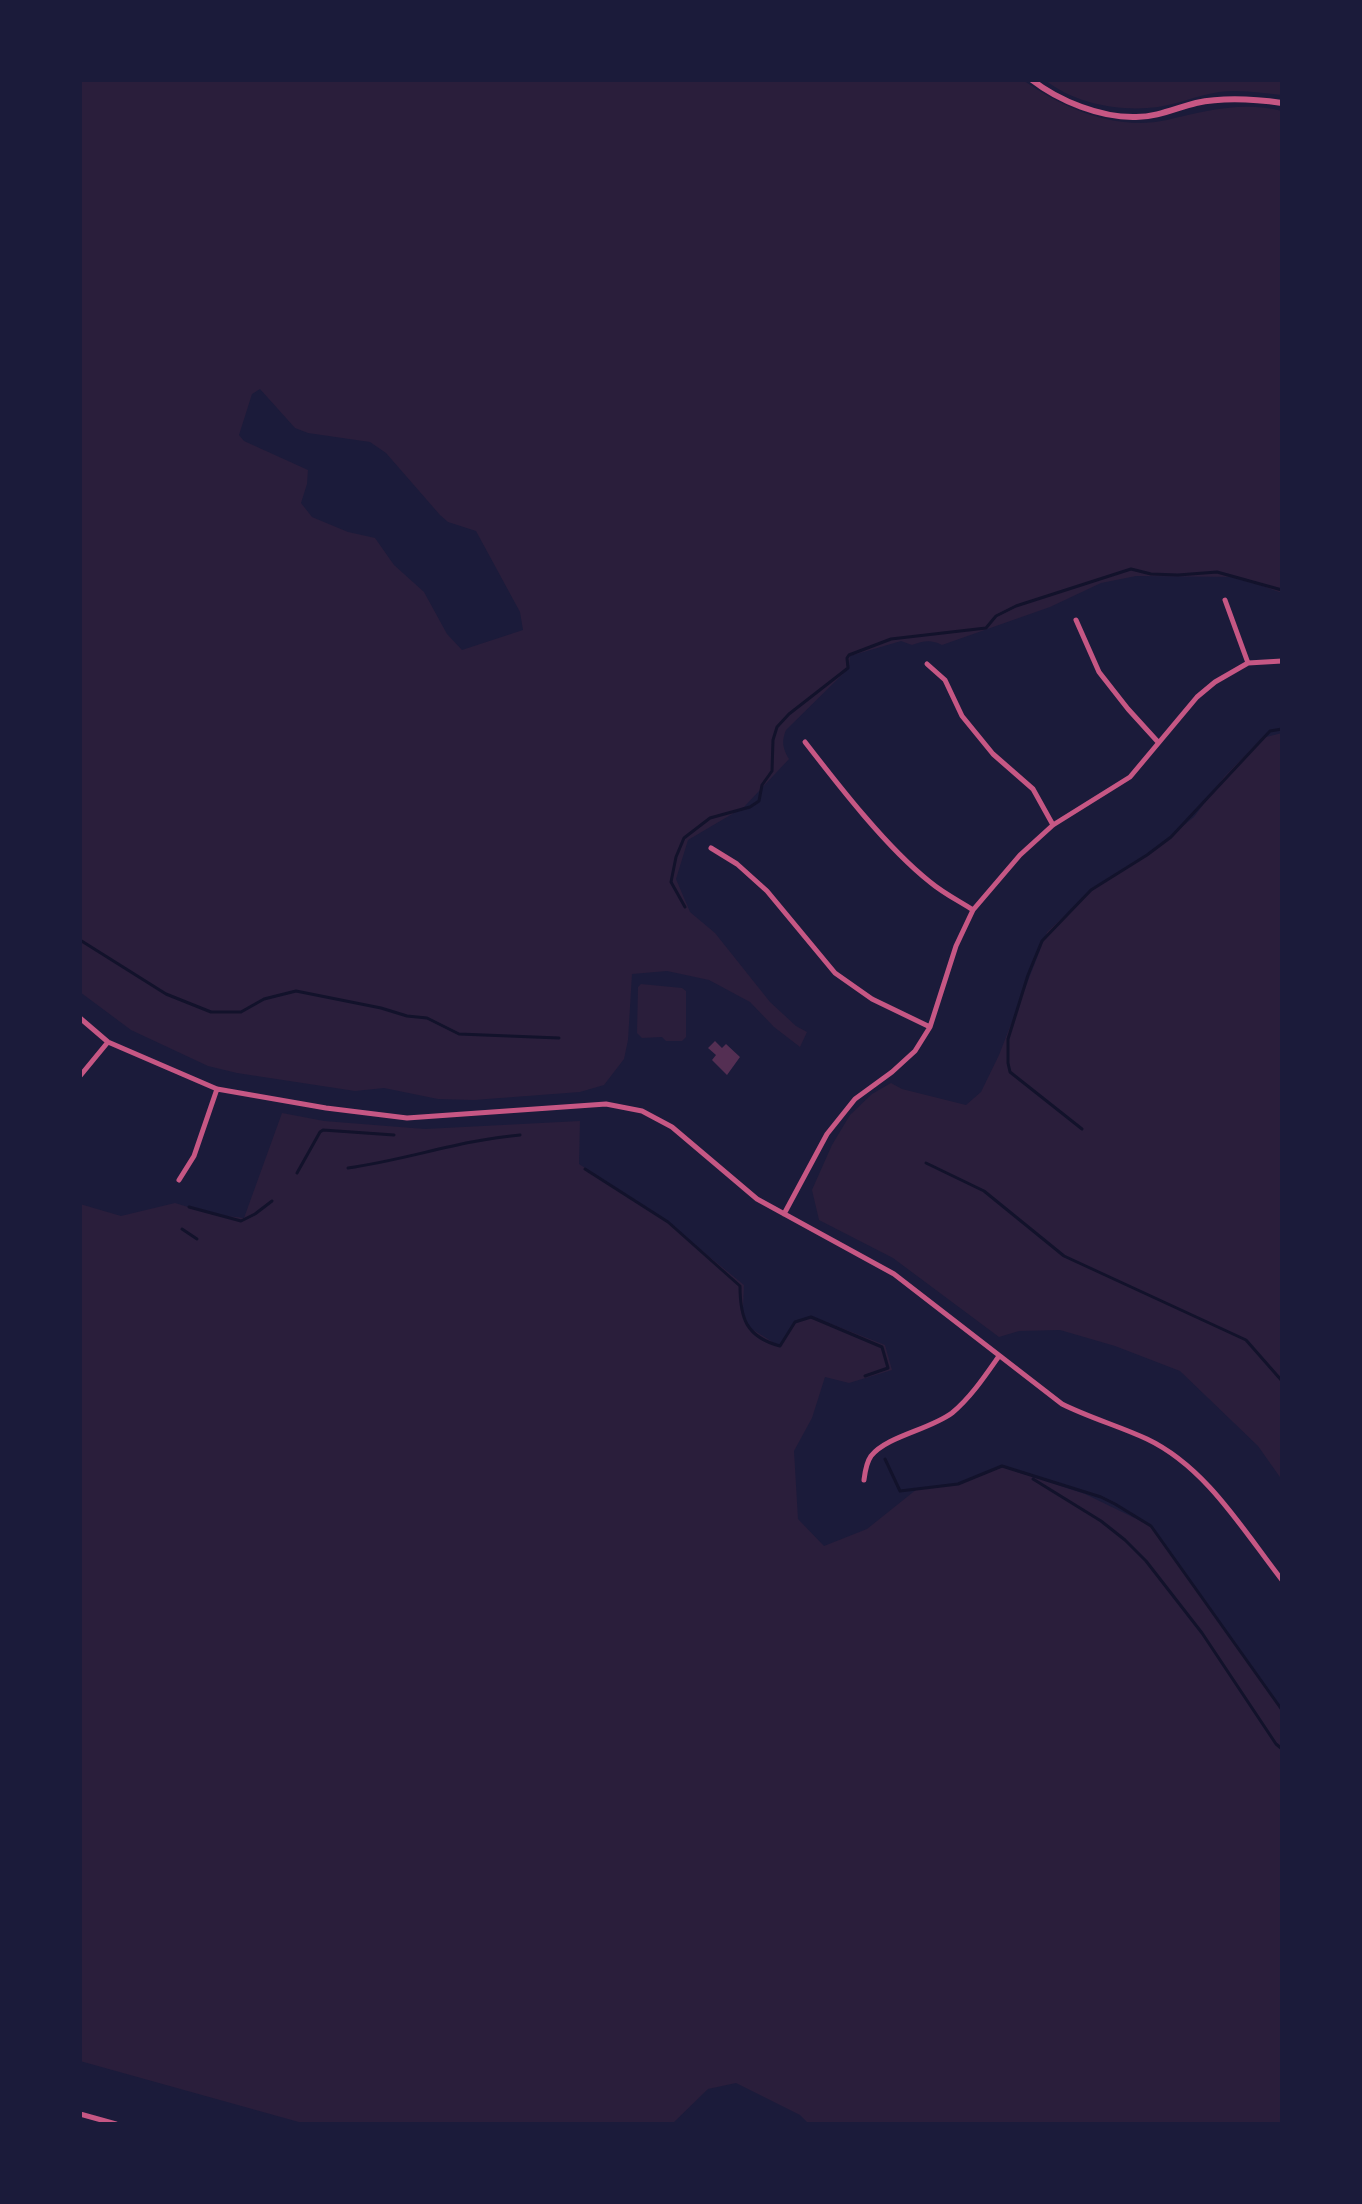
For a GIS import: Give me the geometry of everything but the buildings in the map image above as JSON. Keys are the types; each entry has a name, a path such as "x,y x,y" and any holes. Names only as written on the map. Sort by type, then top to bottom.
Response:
{"street":[{"path":"1032,80 1079,105 1124,117 1153,115 1218,100 1282,103"},
{"path":"1225,600 1248,663"},
{"path":"1076,620 1099,672 1158,742"},
{"path":"784,1214 827,1134 855,1099 915,1051 930,1027 956,946 973,910 1020,855 1053,825 1130,777 1197,697 1215,682 1248,663 1282,661"},
{"path":"927,664 945,680 962,716 993,754 1033,789 1053,825"},
{"path":"805,742 896,849 930,882 973,910"},
{"path":"711,848 737,864 767,891 835,973 872,999 930,1027"},
{"path":"80,1018 108,1042 217,1089 326,1108 407,1118 592,1105 624,1106 642,1111 672,1127 757,1199 894,1274 925,1295 1062,1404 1148,1440 1185,1463 1217,1496 1282,1580"},
{"path":"80,1076 108,1042"},
{"path":"179,1180 194,1156 217,1089"},
{"path":"864,1480 868,1459 877,1450 936,1424 955,1410 971,1395 999,1356"},
{"path":"80,2114 116,2124"}],"shaded area":[{"path":"80,80 1023,80 1073,108 1110,120 1148,123 1238,107 1282,111 1282,593 1237,577 1136,576 1101,583 1050,607 942,645 927,641 912,645 901,641 850,656 849,668 786,730 783,745 789,759 744,807 688,840 676,879 690,912 715,933 770,1002 807,1032 800,1047 774,1027 750,1002 709,980 667,971 632,974 624,1059 604,1085 580,1092 474,1100 438,1099 384,1088 355,1091 208,1066 131,1030 80,992","holes":["260,389 295,428 308,433 370,442 386,453 448,522 476,531 520,612 523,630 462,650 447,634 424,592 394,565 375,538 348,532 312,517 301,503 308,470 244,441 239,435 252,394"]},
{"path":"1045,80 1282,80 1282,95 1227,91 1158,107 1129,108 1084,100"},
{"path":"1282,733 1282,1480 1258,1446 1180,1371 1115,1346 1060,1330 1019,1331 999,1337 893,1258 819,1220 812,1190 832,1145 850,1115 872,1094 891,1083 902,1089 966,1105 981,1092 999,1055 1047,932 1096,887 1149,853 1194,817 1224,777 1262,738"},
{"path":"641,984 686,991 686,1037 682,1041 666,1041 662,1037 642,1038 637,1033 638,987"},
{"path":"282,1113 324,1121 425,1129 580,1121 579,1164 662,1218 744,1285 743,1309 747,1326 779,1346 798,1320 816,1318 885,1345 892,1370 849,1383 825,1377 812,1418 794,1451 798,1519 824,1546 867,1529 917,1489 962,1483 1002,1467 1085,1494 1151,1526 1282,1711 1282,2124 809,2124 800,2115 736,2083 708,2089 672,2124 306,2124 80,2061 80,1204 121,1216 175,1203 211,1214 244,1218"}],"waterway":[{"path":"685,907 671,882 684,838 710,818 750,807 759,801 762,785 772,771 773,740 777,727 848,668 849,655 891,639 986,628 996,616 1016,606 1131,569 1151,574 1178,575 1217,572 1282,590"},
{"path":"1082,1129 1010,1072 1008,1063 1008,1039 1042,941 1091,890 1171,837 1270,731 1282,729"},
{"path":"80,940 166,994 211,1012 241,1012 264,999 296,991 427,1018 459,1034 559,1038"},
{"path":"297,1173 323,1130 394,1135"},
{"path":"348,1168 520,1135"},
{"path":"926,1163 984,1191 1064,1256 1246,1340 1282,1381"},
{"path":"585,1169 668,1222 740,1286 744,1317 759,1337 780,1346 795,1322 811,1317 882,1347 888,1368 865,1376"},
{"path":"189,1207 241,1221 272,1201"},
{"path":"182,1229 197,1239"},
{"path":"885,1459 900,1491 958,1484 1002,1466 1101,1497 1151,1526 1282,1710"},
{"path":"1033,1479 1101,1521 1146,1561 1202,1633 1282,1749"}]}
